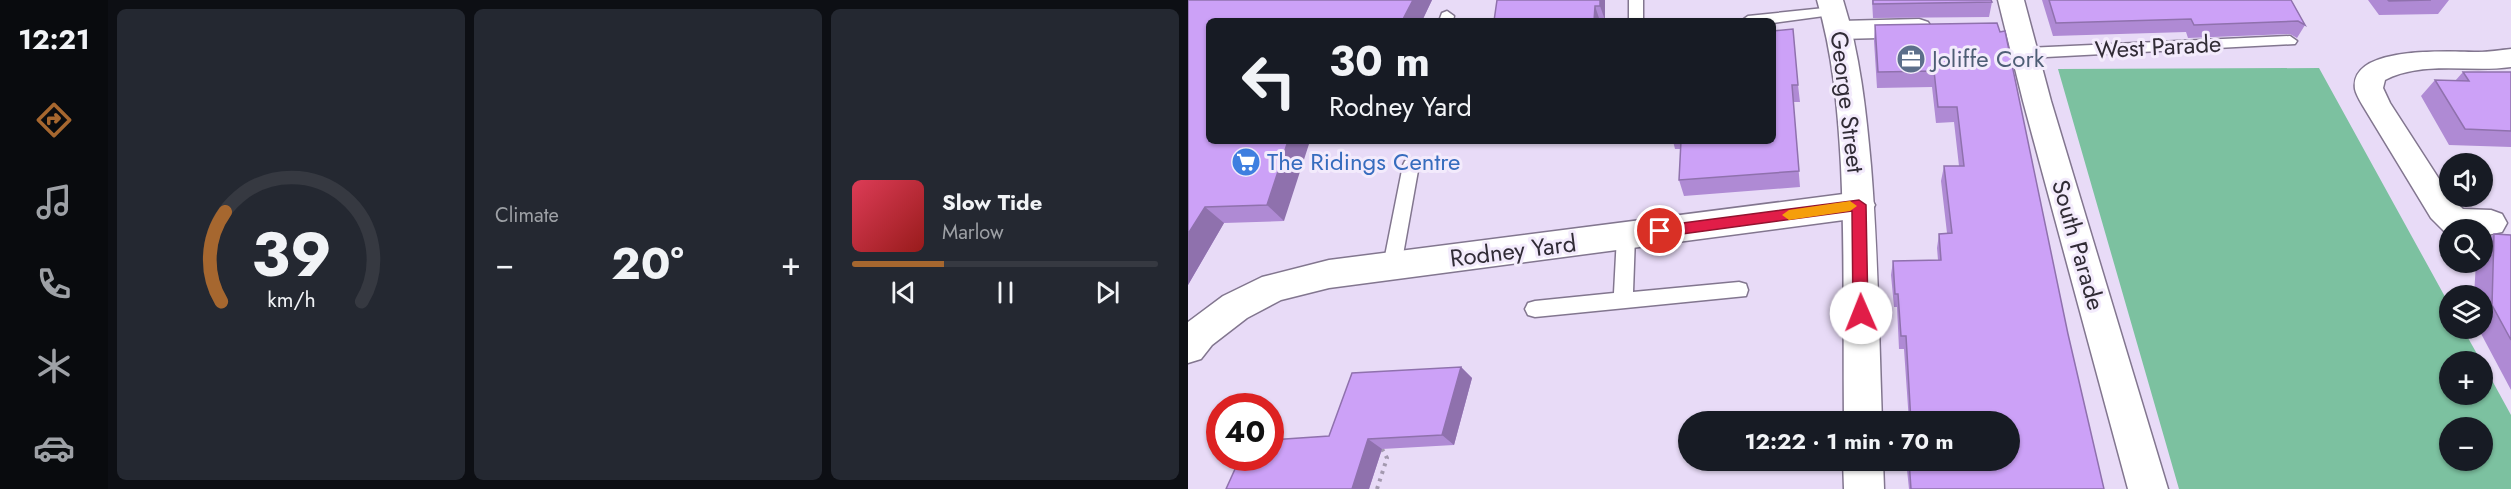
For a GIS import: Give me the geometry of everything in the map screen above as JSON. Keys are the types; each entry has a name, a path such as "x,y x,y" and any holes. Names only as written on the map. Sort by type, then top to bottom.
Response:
{"street":[{"path":"1835,14 1946,28"},
{"name":"George Street","path":"1835,14 1851,106 1859,205 1863,411"},
{"name":"South Parade","path":"2012,27 2037,101 2148,489"},
{"path":"2452,219 2442,209 2377,105 2369,88 2372,75 2385,66 2426,60 2497,61 2511,58"},
{"name":"Rodney Yard","path":"1188,347 1199,334 1235,308 1274,287 1329,273 1859,205"},
{"path":"1863,471 1864,489"}],"lane":[{"path":"1636,0 1636,18"},
{"path":"1776,19 1835,14"},
{"name":"West Parade","path":"2012,27 2290,41"},
{"path":"1392,266 1411,165"},
{"path":"1623,301 1626,236"},
{"path":"1535,309 1739,290"}],"path":[{"path":"1377,489 1387,458 1382,449"}],"green space":[{"path":"2319,68 2439,286 2439,339 2469,339 2475,351 2439,351 2439,405 2493,405 2493,382 2511,415 2511,489 2179,489 2058,69"}],"building":[{"name":"The Ridings Centre","path":"1188,0 1413,0 1404,18 1206,18 1206,144 1287,144 1267,205 1205,207 1188,234"},
{"path":"1497,0 1600,0 1600,6 1595,6 1594,18 1494,18"},
{"path":"1873,0 1991,0 1992,2 1873,4"},
{"path":"2049,0 2291,0 2305,25 2298,21 2194,25 2191,19 2056,23"},
{"path":"1997,23 2000,32 2005,31 2068,334 2104,489 1911,489 1910,471 2020,471 2020,411 1910,411 1906,336 1901,336 1893,261 1941,260 1939,234 1952,233 1944,166 1964,166 1957,107 1938,107 1934,71 1878,72 1875,25"},
{"path":"1793,29 1798,85 1792,85 1799,171 1679,180 1681,144 1776,144 1776,31"},
{"path":"2463,72 2511,72 2511,131 2465,129 2435,80 2469,81"},
{"path":"2494,234 2511,235 2511,340 2493,307"},
{"path":"1461,367 1442,435 1368,439 1352,489 1226,489 1234,471 1284,471 1284,439 1329,436 1352,373"}],"slow traffic":[{"path":"1789,215 1850,206"}],"place":[{"name":"Joliffe Cork","path":"1911,59"},
{"name":"The Ridings Centre","path":"1246,162"}],"route":[{"path":"1660,231 1859,205 1861,313"}]}
